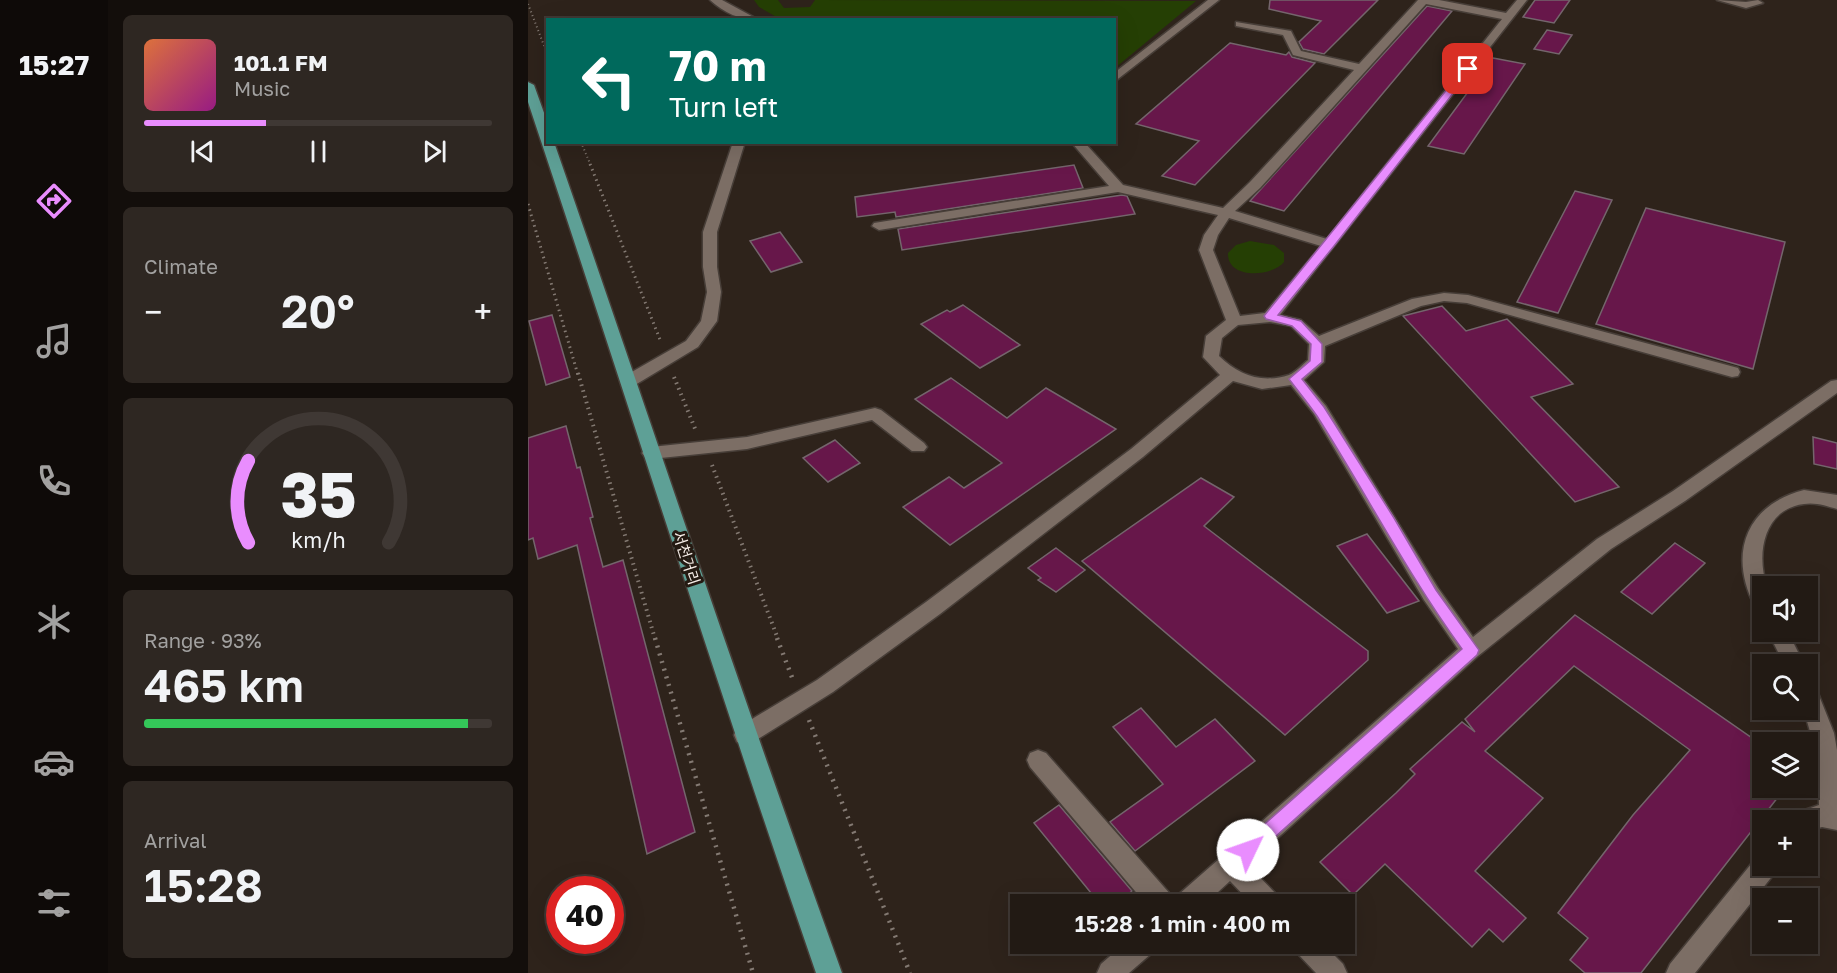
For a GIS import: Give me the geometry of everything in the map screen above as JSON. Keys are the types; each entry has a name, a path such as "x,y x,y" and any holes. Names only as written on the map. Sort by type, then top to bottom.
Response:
{"main road":[{"name":"서천거리","path":"528,85 546,138"},
{"name":"서천거리","path":"548,144 629,381 745,735 829,973"}],"street":[{"path":"715,0 749,18"},
{"path":"1116,78 1214,0"},
{"path":"1234,321 1206,250 1211,235 1226,213 1424,0 1509,17"},
{"path":"1270,316 1330,244 1522,0"},
{"path":"1722,0 1746,5 1758,3"},
{"path":"1240,24 1287,33 1297,53 1360,68"},
{"path":"629,381 692,344 709,321 714,292 710,267 710,232 738,144"},
{"path":"1079,144 1118,188"},
{"path":"879,226 1118,188 1226,213 1330,244"},
{"path":"1317,344 1417,302 1444,297 1468,299 1732,372"},
{"path":"1270,316 1296,323 1317,344 1316,362 1295,379 1262,384 1230,375 1211,357 1214,336 1234,321 1270,316"},
{"path":"745,735 825,686 933,608 1137,453 1230,375"},
{"path":"1295,379 1320,410 1431,594 1471,650"},
{"path":"1199,894 1471,650 1604,544 1679,496 1837,385"},
{"path":"651,453 747,443 875,414 918,447"},
{"path":"1753,576 1750,557 1754,540 1766,518 1779,507 1804,497 1837,502"},
{"path":"1818,720 1823,733 1830,774 1834,818 1818,817"},
{"path":"1038,760 1153,894"},
{"path":"1231,866 1258,894"},
{"path":"1679,973 1757,876"},
{"path":"1110,973 1132,954"},
{"path":"1316,954 1334,973"}],"path":[{"path":"528,4 546,51"},
{"path":"582,144 910,973"},
{"path":"528,204 753,973"}],"green space":[{"path":"754,0 778,0 784,8 810,7 815,0 1196,1 1116,67 1116,18 778,18 759,7"},
{"path":"1250,241 1274,245 1284,253 1284,262 1270,271 1261,273 1242,272 1235,268 1230,262 1228,253 1236,245"}],"building":[{"path":"1270,0 1378,0 1324,54 1303,49 1299,42 1321,21 1269,9"},
{"path":"1535,0 1570,0 1554,23 1523,17"},
{"path":"1427,6 1452,11 1284,211 1250,201"},
{"path":"1547,30 1572,35 1559,54 1534,49"},
{"path":"1230,43 1286,55 1289,52 1292,57 1315,63 1195,185 1162,176 1199,141 1136,124"},
{"path":"1493,58 1525,64 1464,154 1428,146"},
{"path":"1074,165 1083,188 896,217 895,212 857,217 855,197"},
{"path":"1575,191 1612,200 1558,313 1517,302"},
{"path":"1127,196 1135,214 902,250 898,229"},
{"path":"1646,208 1785,242 1753,369 1596,324"},
{"path":"780,232 802,262 771,272 750,241"},
{"path":"963,305 1020,345 980,368 921,324 947,310 950,312"},
{"path":"1442,306 1466,331 1507,319 1573,384 1531,397 1619,487 1575,502 1403,316"},
{"path":"552,315 570,377 546,385 529,321"},
{"path":"951,378 1007,418 1046,388 1116,429 950,545 903,507 949,477 964,488 1002,463 915,399"},
{"path":"566,426 577,468 580,467 603,567 623,560 695,832 647,854 577,545 538,559 533,538 528,540 528,438"},
{"path":"1813,437 1837,443 1837,469 1814,464"},
{"path":"835,440 860,463 828,482 803,458"},
{"path":"1201,478 1234,497 1204,526 1368,651 1368,660 1285,735 1082,561"},
{"path":"1367,534 1419,601 1387,613 1337,546"},
{"path":"1675,543 1705,563 1652,614 1621,592"},
{"path":"1056,548 1085,570 1056,592 1038,580 1041,578 1028,568"},
{"path":"1575,615 1752,738 1752,798 1777,798 1768,810 1752,810 1752,830 1641,973 1585,973 1570,960 1588,938 1558,913 1633,815 1690,750 1574,666 1485,751 1543,798 1475,871 1526,918 1503,942 1489,929 1472,947 1385,864 1352,894 1320,862 1396,793 1415,774 1410,769 1462,722 1475,732 1465,719"},
{"path":"1141,708 1176,747 1215,719 1255,761 1135,851 1110,822 1163,784 1113,727"},
{"path":"1059,805 1132,891 1128,894 1092,894 1034,823"}],"route":[{"path":"1248,850 1471,650 1431,594 1320,410 1295,379 1316,362 1317,344 1296,323 1270,316 1468,69"}]}
